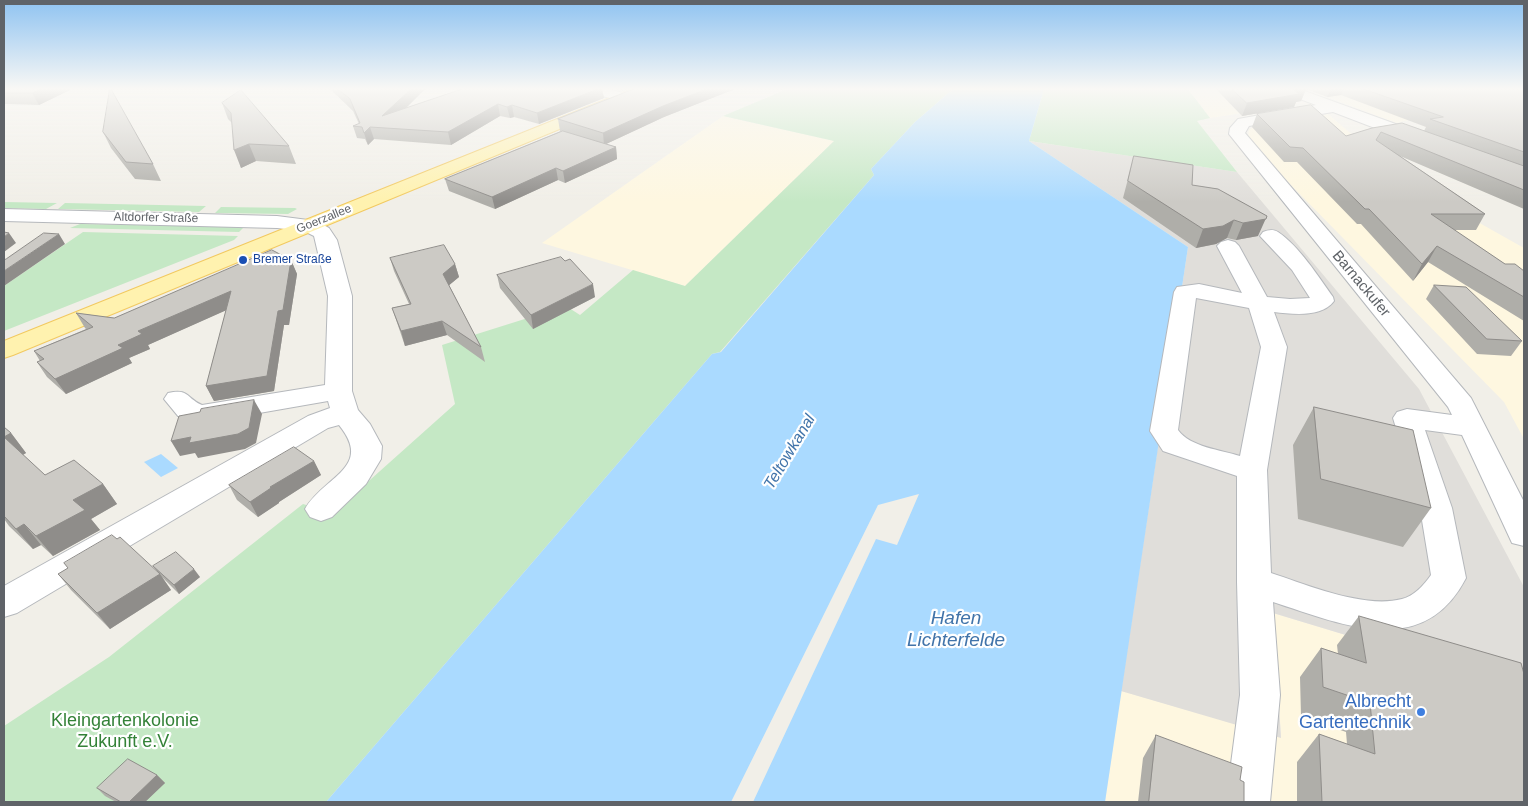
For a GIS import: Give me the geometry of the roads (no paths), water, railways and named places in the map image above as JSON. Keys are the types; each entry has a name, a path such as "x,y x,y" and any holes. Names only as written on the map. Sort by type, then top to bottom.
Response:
{"main road":[{"name":"Goerzallee","path":"4,350 550,127"}],"street":[{"name":"Barnackufer","path":"1239,127 1237,134 1461,404 1524,534"},
{"path":"1387,127 1434,144"},
{"name":"Altdorfer Straße","path":"4,214 265,221 309,225"},
{"path":"44,236 74,216"},
{"path":"309,225 324,235 340,296 342,402 367,446 366,459 355,476 320,509"},
{"path":"1252,470 1181,448 1173,444 1164,432 1185,292 1198,291 1258,303 1310,306 1318,305 1322,301 1300,266 1270,236"},
{"path":"1228,246 1258,303 1274,347 1252,470 1254,582 1260,695 1248,802"},
{"path":"178,399 184,408 193,413 202,414 342,402"},
{"path":"4,603 318,422 342,402"},
{"path":"1254,582 1354,614 1389,617 1415,611 1441,591 1449,578 1436,508 1407,418 1472,427"}],"water":[{"path":"911,127 1033,127 1029,141 1188,247 1105,802 326,802 712,354 721,352 874,175 871,169"},
{"path":"161,454 178,468 161,477 144,462"}],"place":[{"name":"Bremer Straße","path":"243,260"},
{"name":"Albrecht Gartentechnik","path":"1421,712"}],"water label":[{"name":"Teltowkanal","path":"790,452"},
{"name":"Hafen Lichterfelde","path":"956,630"}],"park label":[{"name":"Kleingartenkolonie Zukunft e.V.","path":"125,731"}]}
